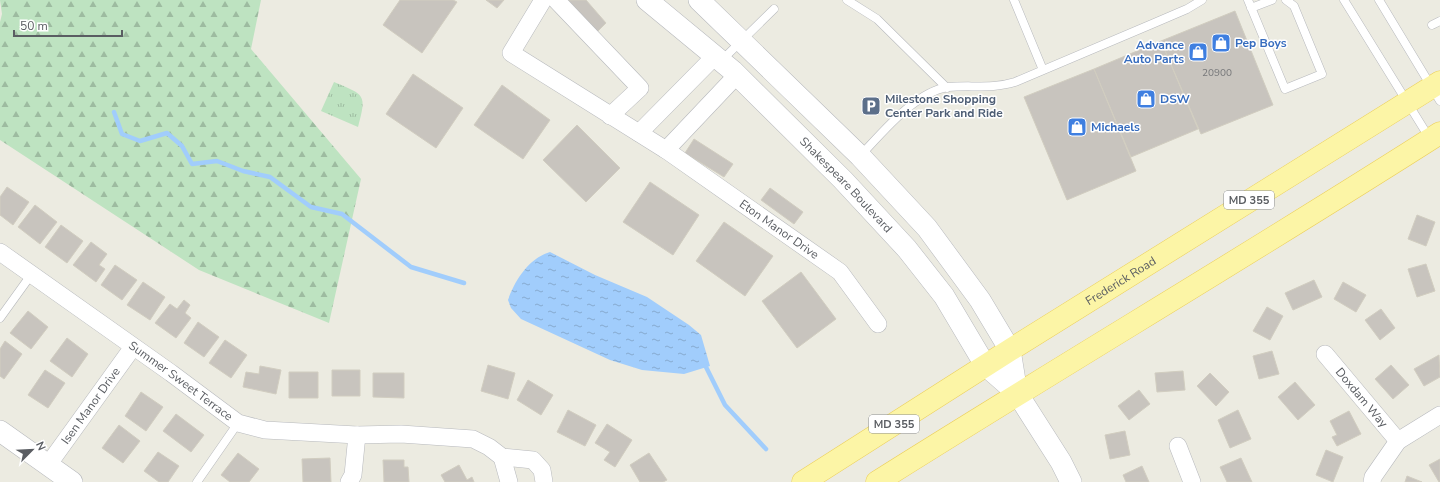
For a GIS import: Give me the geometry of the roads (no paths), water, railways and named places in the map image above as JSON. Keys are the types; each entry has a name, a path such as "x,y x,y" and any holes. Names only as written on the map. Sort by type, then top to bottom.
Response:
{"main road":[{"name":"Frederick Road","path":"803,482 985,365 1407,102 1437,90"},
{"path":"877,482 1017,393 1174,300 1435,136"}],"street":[{"name":"Eton Manor Drive","path":"543,0 511,53 666,150 840,272 878,324"},
{"path":"556,0 640,88 610,116"},
{"name":"Shakespeare Boulevard","path":"647,0 737,75 848,184 907,249 944,296 985,365 1017,393 1061,462 1071,482"},
{"name":"Shakespeare Boulevard","path":"699,0 860,156 910,209 948,254 980,300 1010,350 1017,393"},
{"path":"640,133 718,58"},
{"path":"666,150 737,75"},
{"name":"Summer Sweet Terrace","path":"0,252 238,423 265,430 357,435 400,434 473,439 489,447 502,457"},
{"name":"Isen Manor Drive","path":"48,465 133,347"},
{"name":"Doxdam Way","path":"1325,354 1398,441"},
{"path":"1372,482 1373,477 1398,441 1440,415"},
{"path":"0,431 72,482"},
{"path":"350,482 354,475 357,435"},
{"path":"1178,446 1192,482"},
{"path":"509,482 502,457 533,460 542,470 544,482"}],"lane":[{"path":"847,0 877,19 946,88"},
{"path":"1014,0 1043,70"},
{"path":"860,156 918,100 932,91 946,88 1004,85 1187,9 1202,0"},
{"path":"1248,0 1285,89 1322,74 1294,6 1286,0"},
{"path":"1251,8 1272,0"},
{"path":"1344,0 1407,102 1435,136"},
{"path":"1379,0 1437,90"},
{"path":"718,58 741,42 774,9"},
{"path":"1432,25 1440,21"},
{"path":"0,318 32,275"},
{"path":"197,482 238,423"}],"water":[{"path":"550,252 595,275 647,297 689,325 701,335 710,366 684,374 642,370 610,360 521,319 511,308 508,300 511,292 529,265 542,255"}],"waterway":[{"path":"114,112 122,134 140,141 167,133 182,146 192,164 217,161 243,171 270,177 311,207 342,214 411,267 464,283"},
{"path":"706,367 725,405 766,449"}],"place":[{"name":"Pep Boys","path":"1221,43"},
{"name":"Advance Auto Parts","path":"1198,52"},
{"name":"DSW","path":"1146,99"},
{"name":"Milestone Shopping Center Park and Ride","path":"871,106"},
{"name":"Michaels","path":"1077,127"}]}
